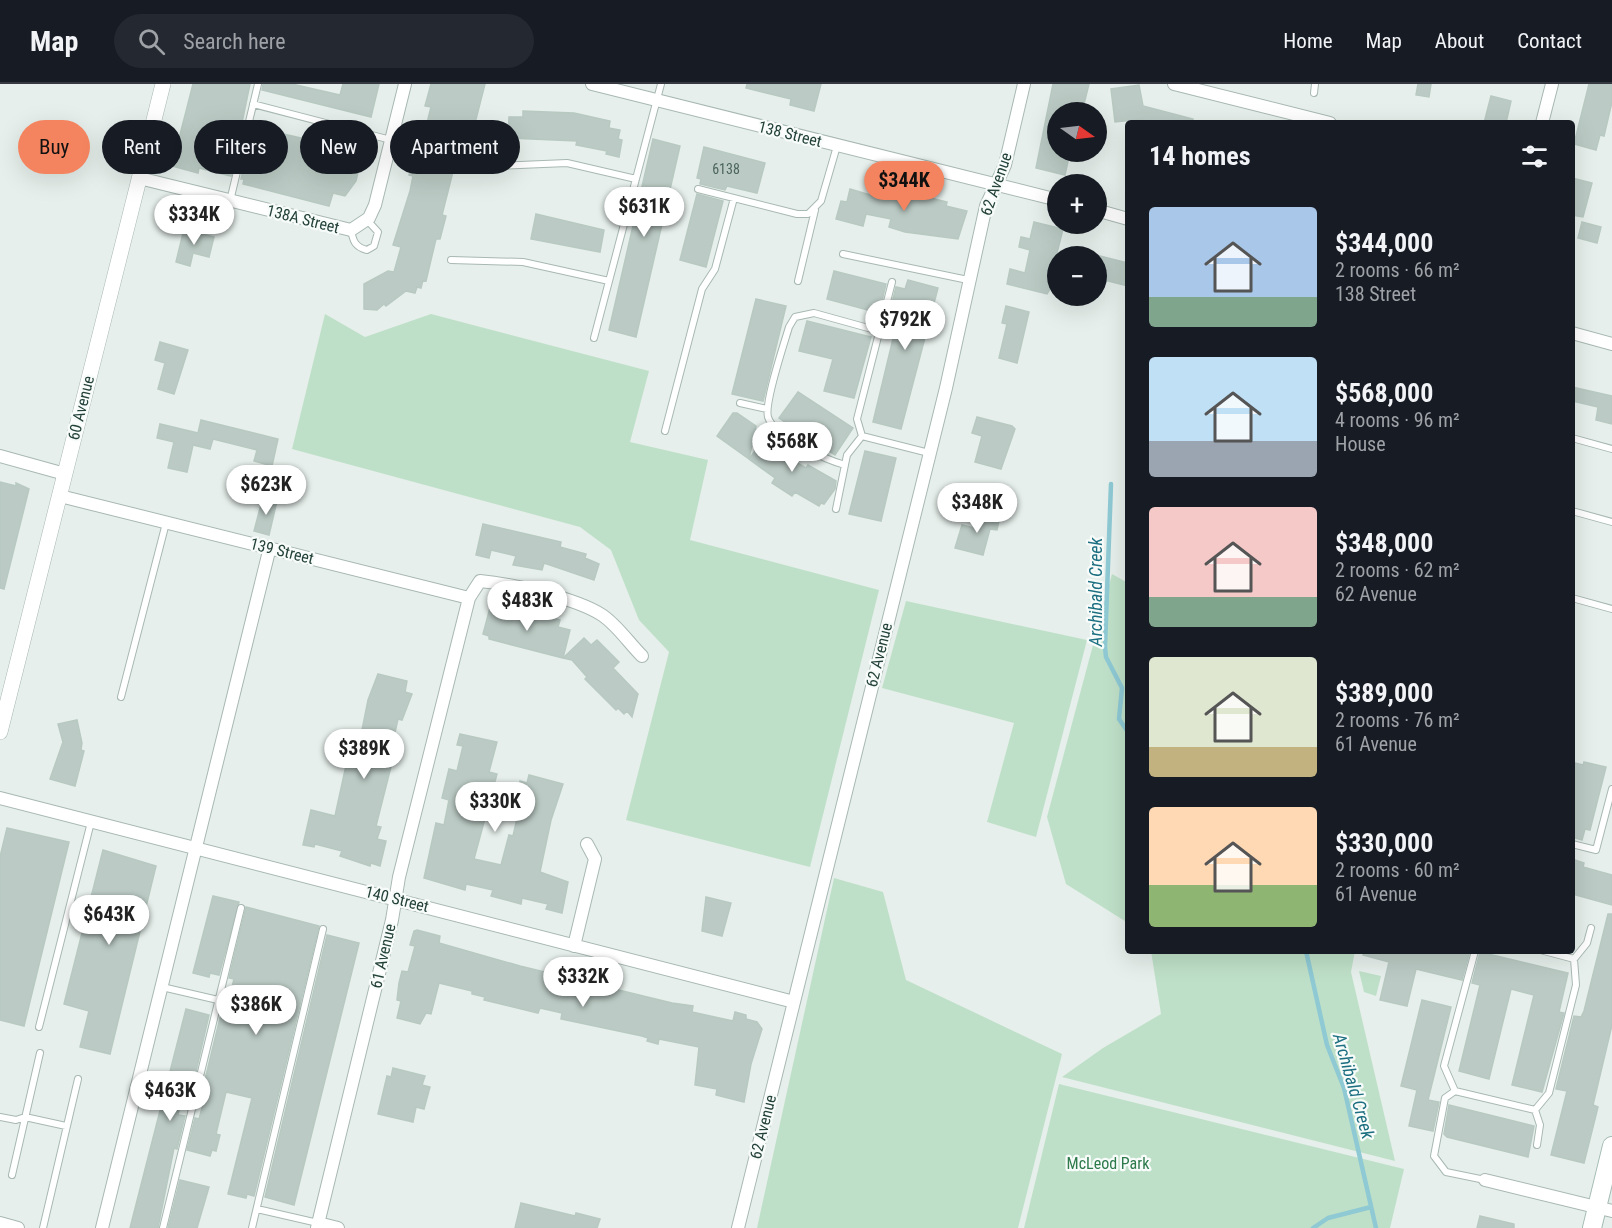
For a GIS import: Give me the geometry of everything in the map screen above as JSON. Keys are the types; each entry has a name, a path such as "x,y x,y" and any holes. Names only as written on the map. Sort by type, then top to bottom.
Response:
{"main road":[{"path":"1592,1228 1605,1209 1612,1146"}],"street":[{"name":"60 Avenue","path":"0,732 163,84"},
{"path":"396,120 405,84"},
{"name":"138 Street","path":"592,84 1047,197"},
{"name":"62 Avenue","path":"738,1228 929,453 986,206 1005,165 1024,84"},
{"path":"1174,84 1318,120"},
{"path":"1543,120 1552,84"},
{"name":"138A Street","path":"139,178 230,201 360,225 375,205 390,144"},
{"path":"1107,213 1125,218"},
{"path":"1575,334 1612,344"},
{"path":"0,456 65,474"},
{"name":"139 Street","path":"60,496 469,598"},
{"path":"102,1228 270,547"},
{"name":"61 Avenue","path":"317,1225 469,598 480,581 497,582 584,605 604,616 642,656"},
{"name":"140 Street","path":"0,798 794,1002"},
{"path":"574,946 595,859 587,844"},
{"path":"1485,1179 1605,1209"},
{"path":"0,1223 18,1228"},
{"path":"317,1225 338,1228"}],"lane":[{"path":"230,201 258,84"},
{"path":"594,338 661,84"},
{"path":"1314,93 1315,84"},
{"path":"254,104 390,140"},
{"path":"798,281 816,209 821,201 837,146"},
{"path":"520,165 567,163 636,179"},
{"path":"698,189 797,214 808,214 816,209"},
{"path":"665,431 702,289 715,269 734,198"},
{"path":"843,254 968,280"},
{"path":"451,260 523,262 609,281"},
{"path":"862,436 857,419 892,282"},
{"path":"845,465 822,458 773,426 767,409 789,327 795,317 814,313 879,331"},
{"path":"740,402 767,409"},
{"path":"862,436 929,453"},
{"path":"836,509 847,456 862,436"},
{"path":"1575,439 1612,449"},
{"path":"1575,512 1612,522"},
{"path":"121,697 166,524"},
{"path":"1575,599 1612,609"},
{"path":"1575,845 1596,850 1612,789"},
{"path":"39,1027 91,822"},
{"path":"162,1228 241,908"},
{"path":"1535,1110 1549,1093 1576,985 1574,959 1587,943 1590,928"},
{"path":"252,1228 323,929"},
{"path":"1455,1091 1444,1066 1473,954"},
{"path":"1555,954 1574,959"},
{"path":"161,987 218,1000"},
{"path":"12,1174 40,1053"},
{"path":"43,1228 78,1079"},
{"path":"1485,1179 1446,1172 1434,1156 1445,1098 1455,1091 1535,1110"},
{"path":"1535,1110 1540,1125 1537,1145"},
{"path":"0,1117 16,1120 25,1117 66,1126"},
{"path":"257,1209 317,1225"}],"green space":[{"path":"325,314 365,337 431,314 649,371 630,442 708,460 690,540 879,590 810,867 626,820 669,652 639,620 611,550 580,527 292,449"},
{"path":"1112,574 1125,581 1125,921 1066,884 1047,817"},
{"path":"906,601 1087,640 1036,837 987,822 1014,723 882,688"},
{"path":"834,878 883,892 906,980 1062,1054 1018,1228 757,1228"},
{"path":"1151,954 1354,954 1351,972 1395,1161 1062,1077 1103,1048 1161,1014"},
{"path":"1359,971 1381,976 1376,996 1364,992"},
{"name":"McLeod Park","path":"1059,1084 1404,1169 1390,1228 1024,1228"}],"building":[{"path":"193,84 250,84 243,120 194,120 194,172 182,169 182,127"},
{"path":"263,84 292,84 340,95 343,84 379,84 371,117 262,90"},
{"path":"431,84 485,84 476,120 428,120 431,107 425,106"},
{"path":"747,84 821,84 814,111 790,105 791,99 746,88"},
{"path":"1053,84 1089,84 1084,102 1049,102"},
{"path":"1418,84 1431,84 1429,97 1416,95"},
{"path":"1589,84 1612,84 1612,102 1604,136 1600,135 1596,150 1575,144"},
{"path":"1139,85 1143,106 1193,120 1143,119 1115,122 1111,89"},
{"path":"1491,96 1511,101 1507,120 1485,120"},
{"path":"523,111 574,113 610,121 609,128 620,130 618,139 622,140 619,157 606,154 607,151 576,145 577,141 520,139 520,120 509,120 509,117 523,117"},
{"path":"1047,114 1047,162 1068,162 1065,174 1036,168"},
{"path":"288,135 300,138 300,174 358,174 356,181 345,196 333,193 329,206 243,184 244,179 241,179 242,174 288,174"},
{"path":"653,139 680,146 636,337 609,330"},
{"path":"704,147 765,163 757,193 727,186 725,190 700,184 701,179 697,178"},
{"path":"452,174 442,215 446,216 440,239 436,239 426,281 423,280 421,288 417,287 415,293 406,291 377,310 364,309 364,284 388,271 394,272 401,247 393,245 410,191 413,176 409,175"},
{"path":"1575,179 1592,183 1583,217 1575,216"},
{"path":"879,185 947,202 946,206 967,211 958,239 905,232 889,227 891,219 866,214 863,226 836,219 841,201 847,202 850,189 877,197"},
{"path":"697,194 723,201 706,267 680,260"},
{"path":"536,214 604,230 600,252 531,239"},
{"path":"1034,222 1047,225 1047,234 1062,234 1059,246 1047,246 1047,294 1007,284 1010,269 1025,273 1030,250 1019,247 1021,237 1030,239"},
{"path":"1582,222 1601,227 1597,243 1578,238"},
{"path":"184,229 214,237 209,257 193,253 190,266 176,262"},
{"path":"1107,258 1125,262 1125,285 1107,281"},
{"path":"834,271 886,284 879,313 827,299"},
{"path":"908,280 938,288 901,429 873,422 898,318 889,315 896,287 905,289"},
{"path":"756,299 786,306 763,401 732,394"},
{"path":"1006,306 1029,312 1017,363 999,358 1007,324 1002,323"},
{"path":"807,321 871,337 854,398 824,391 833,359 799,351"},
{"path":"160,342 188,350 174,394 158,389 165,363 155,360"},
{"path":"1575,388 1612,396 1612,424 1596,420 1598,407 1575,402"},
{"path":"798,392 853,428 835,455 779,418"},
{"path":"733,413 737,413 756,426 749,459 717,436"},
{"path":"977,417 1012,426 1015,429 1001,469 975,462 982,436 972,433"},
{"path":"201,420 278,439 272,466 254,461 257,450 213,439 210,449 193,445 187,472 168,468 174,442 157,438 160,424 198,433"},
{"path":"767,434 788,448 784,455 836,481 835,489 824,504 821,503 819,506 795,492 792,496 772,483 775,478 749,459"},
{"path":"865,451 896,458 881,521 849,514"},
{"path":"0,482 16,486 16,483 29,489 4,589 0,588"},
{"path":"263,497 277,501 269,535 254,531"},
{"path":"983,511 1000,516 997,530 990,529 983,555 955,548 962,525 978,529"},
{"path":"483,524 561,542 560,547 586,554 585,558 599,564 594,580 544,563 542,570 513,565 516,556 491,550 489,558 476,555"},
{"path":"491,604 504,608 503,613 529,620 531,612 560,620 558,627 570,630 563,658 489,639 489,636 483,634"},
{"path":"584,638 591,645 597,640 619,662 613,668 638,694 632,717 627,711 624,714 618,708 616,710 585,679 587,677 572,660 563,658"},
{"path":"378,674 407,681 405,692 412,694 402,720 398,719 392,746 396,747 376,826 381,827 377,839 386,841 380,866 371,863 370,866 340,856 342,851 315,844 314,847 303,845 311,810 335,816 353,733 361,735 368,700"},
{"path":"77,720 82,743 81,750 84,751 75,786 50,779 63,742 58,724"},
{"path":"460,734 497,742 489,772 497,774 474,859 501,865 509,835 513,836 518,814 514,813 520,781 527,783 529,775 563,784 551,820 540,872 568,882 562,913 546,909 548,904 522,898 521,904 491,896 493,890 466,884 465,890 424,878 436,823 444,825 449,800 442,798 449,769 457,771 463,746 457,745"},
{"path":"1584,762 1606,767 1590,830 1585,829 1582,840 1575,838 1575,763 1583,765"},
{"path":"7,828 69,842 24,1026 0,1020 0,857"},
{"path":"103,850 156,866 110,1054 80,1047 89,1011 64,1004"},
{"path":"1575,860 1584,863 1583,867 1612,875 1612,905 1575,895"},
{"path":"213,896 239,902 219,975 210,973 209,977 193,973"},
{"path":"706,897 731,903 722,936 702,931"},
{"path":"246,907 319,926 254,1196 247,1194 246,1198 228,1194 252,1098 226,1092 216,1134 220,1135 216,1151 212,1150 210,1156 187,1150 195,1118 199,1119 205,1097 201,1096 220,1018 224,1019 234,979 229,978"},
{"path":"1608,914 1612,914 1612,1025 1593,1105 1598,1107 1584,1163 1551,1155 1567,1091 1556,1089 1574,1016 1581,1017 1584,1011"},
{"path":"414,931 440,936 439,943 520,966 672,1003 693,1006 692,1012 733,1021 735,1012 746,1015 746,1019 757,1022 762,1029 751,1064 744,1102 716,1095 717,1089 695,1085 699,1047 659,1039 658,1044 647,1041 648,1038 642,1036 561,1019 562,1013 540,1008 538,1013 484,1000 485,997 472,994 472,991 439,983 431,1014 426,1013 420,1024 397,1018 401,1001 397,1000 399,983 402,971 408,972 415,946 410,945"},
{"path":"327,935 359,943 294,1205 265,1197"},
{"path":"1469,954 1462,980 1416,969 1407,1006 1380,1000 1389,962 1363,955"},
{"path":"1479,954 1488,954 1568,973 1559,1012 1564,1013 1542,1092 1512,1085 1534,995 1511,989 1489,1079 1459,1071 1480,985 1472,983"},
{"path":"1422,1000 1451,1007 1428,1100 1439,1102 1433,1131 1409,1126 1417,1090 1401,1086"},
{"path":"186,1009 209,1015 191,1093 183,1091 178,1115 185,1116 177,1149 174,1148 158,1228 130,1228"},
{"path":"393,1068 425,1076 422,1085 430,1087 424,1109 416,1107 413,1122 378,1114 387,1076 391,1077"},
{"path":"1449,1105 1534,1126 1528,1157 1447,1137 1444,1134"},
{"path":"180,1180 209,1187 197,1228 168,1228"},
{"path":"521,1203 575,1216 576,1213 600,1219 597,1228 515,1228"},
{"path":"1480,1216 1514,1224 1514,1228 1477,1228"}],"waterway":[{"name":"Archibald Creek","path":"1111,484 1105,647 1106,657 1122,688 1119,719 1125,728"},
{"name":"Archibald Creek","path":"1307,954 1327,1045 1344,1088 1376,1228"},
{"path":"1313,1228 1328,1218 1371,1207"}]}
